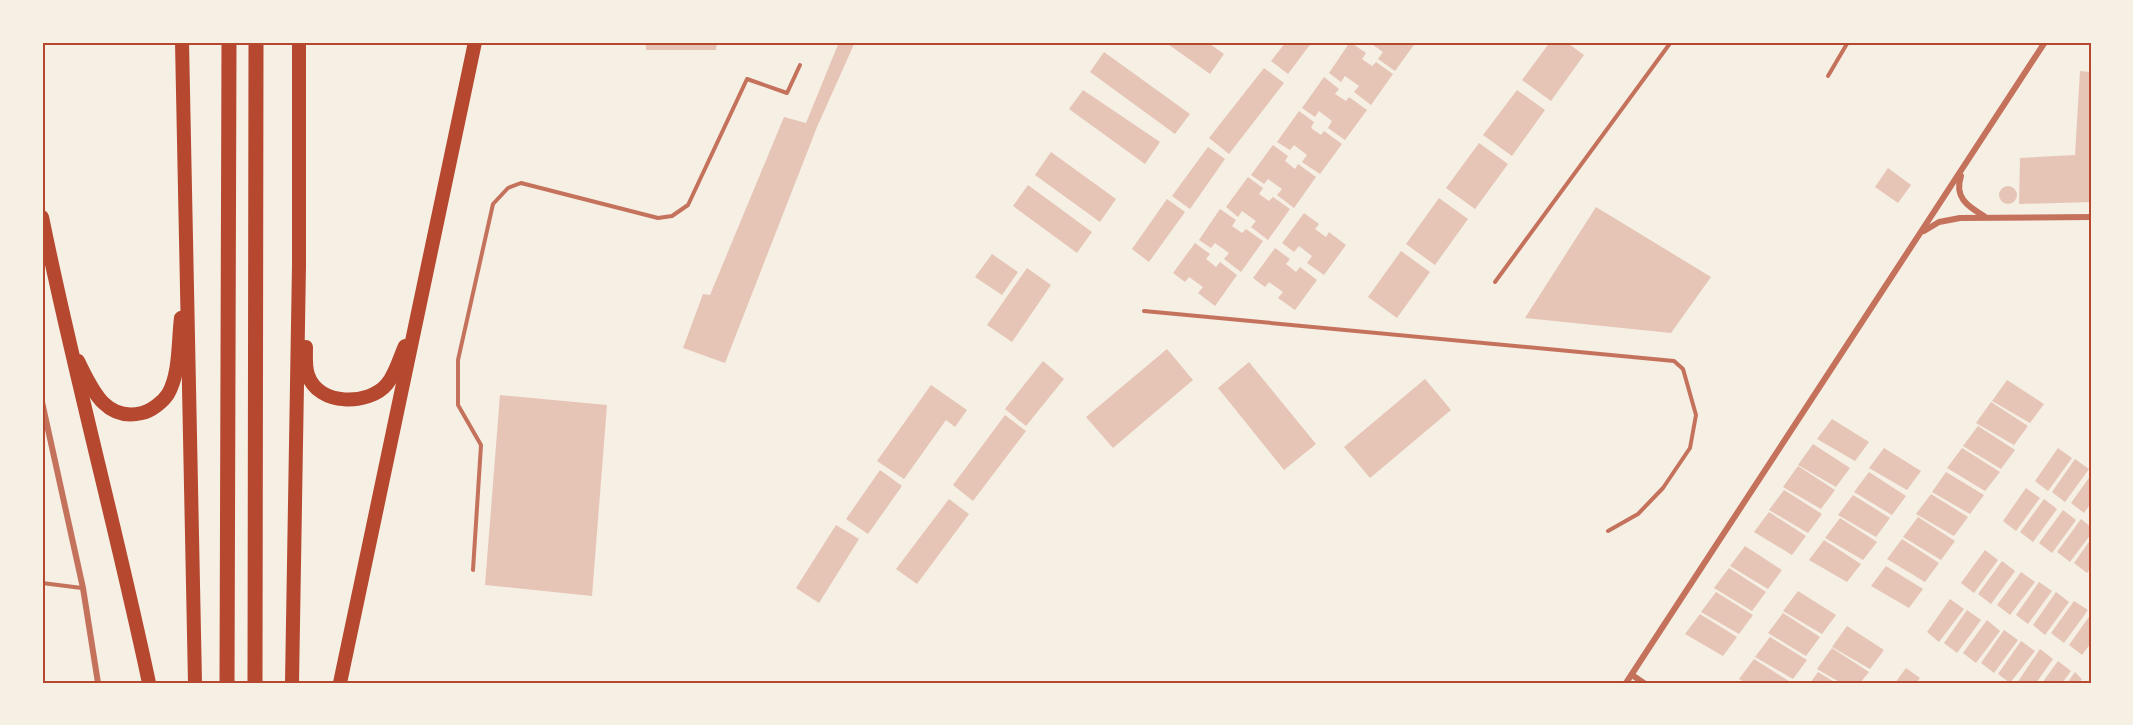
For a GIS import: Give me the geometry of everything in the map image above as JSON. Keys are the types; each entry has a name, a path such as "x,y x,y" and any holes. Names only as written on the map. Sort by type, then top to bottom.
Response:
{"highway":[{"path":"182,42 195,683"},
{"path":"227,683 230,42"},
{"path":"255,683 256,42"},
{"path":"292,683 299,265 299,42"},
{"path":"340,683 473,42"},
{"path":"42,217 66,336 130,591 149,683"},
{"path":"66,336 94,394 109,410 133,415 146,412 168,395 173,382 187,259"},
{"path":"299,265 308,376 319,390 345,400 370,397 388,384 416,321"}],"street":[{"path":"1626,683 2045,42"},
{"path":"1965,165 1959,180 1960,198 1970,208 1984,216"},
{"path":"1918,236 1939,222 1984,216 2091,217"},
{"path":"42,402 83,588 98,683"},
{"path":"1632,675 1644,683"}],"lane":[{"path":"1495,282 1671,42"},
{"path":"1828,76 1848,42"},
{"path":"473,570 481,445 458,405 458,360 493,204 508,188 522,183 658,218 672,216 688,205 747,79 787,93 800,65"},
{"path":"1144,311 1674,361 1683,369 1696,415 1690,448 1654,497 1638,514 1608,531"},
{"path":"42,583 83,588"}],"building":[{"path":"646,42 717,42 716,50 646,50"},
{"path":"839,42 855,42 817,127 725,363 683,348 703,294 710,295 784,117 806,123"},
{"path":"1165,42 1207,42 1224,54 1210,74"},
{"path":"1286,42 1312,42 1288,74 1271,61"},
{"path":"1350,42 1366,53 1362,59 1372,66 1376,62 1393,74 1371,105 1354,92 1359,86 1345,76 1341,82 1329,73"},
{"path":"1369,42 1416,42 1395,71 1378,59 1383,52"},
{"path":"1550,42 1566,42 1584,55 1551,101 1522,80"},
{"path":"1104,52 1190,114 1175,134 1090,72"},
{"path":"1264,68 1284,83 1229,154 1209,138"},
{"path":"2080,71 2091,72 2091,202 2019,204 2020,158 2075,155"},
{"path":"1324,77 1339,89 1335,94 1346,101 1349,97 1367,110 1345,140 1328,128 1332,121 1319,111 1315,117 1302,108"},
{"path":"1083,90 1160,142 1145,164 1069,109"},
{"path":"1517,90 1545,110 1512,156 1483,135"},
{"path":"1299,111 1314,122 1311,128 1321,135 1324,131 1342,144 1320,174 1302,162 1307,155 1294,145 1290,150 1277,142"},
{"path":"1479,143 1508,164 1475,209 1446,188"},
{"path":"1273,145 1288,156 1285,161 1295,169 1298,164 1316,177 1294,208 1277,195 1282,189 1268,179 1264,184 1251,175"},
{"path":"1208,147 1225,159 1190,209 1172,196"},
{"path":"1051,152 1116,199 1100,222 1035,175"},
{"path":"1888,168 1911,185 1898,203 1875,187"},
{"path":"1248,177 1263,188 1259,194 1269,201 1273,197 1290,209 1268,240 1251,227 1256,221 1242,211 1238,217 1226,207"},
{"path":"1028,185 1092,232 1077,253 1013,206"},
{"path":"2008,186 2014,189 2017,195 2014,201 2008,204 2002,201 1999,195 2002,189"},
{"path":"1439,198 1468,219 1435,265 1406,244"},
{"path":"1167,199 1185,212 1149,262 1132,249"},
{"path":"1596,207 1711,277 1671,333 1525,318"},
{"path":"1220,209 1236,220 1232,226 1242,233 1246,229 1263,241 1241,272 1224,259 1229,253 1215,243 1211,248 1199,240"},
{"path":"1304,213 1319,224 1315,229 1326,237 1329,232 1346,245 1324,275 1307,263 1312,256 1299,246 1294,252 1282,243"},
{"path":"1195,243 1210,254 1206,259 1216,267 1220,262 1237,275 1215,306 1198,293 1203,287 1189,277 1185,282 1173,273"},
{"path":"1275,248 1290,259 1286,264 1296,272 1300,267 1317,280 1295,310 1278,298 1283,292 1269,282 1265,287 1253,278"},
{"path":"1401,251 1430,272 1397,318 1368,297"},
{"path":"992,254 1018,272 1002,295 975,277"},
{"path":"1027,268 1051,285 1012,342 987,325"},
{"path":"1167,349 1193,380 1113,448 1086,417"},
{"path":"1043,361 1064,379 1026,426 1005,409"},
{"path":"1249,362 1316,444 1284,470 1218,388"},
{"path":"1425,379 1451,410 1370,478 1344,447"},
{"path":"2007,380 2044,404 2030,423 1992,401"},
{"path":"931,385 967,410 955,427 946,420 904,479 877,461"},
{"path":"500,395 607,405 592,596 485,585"},
{"path":"1991,402 2028,426 2014,445 1976,423"},
{"path":"1005,415 1026,431 973,501 953,485"},
{"path":"1832,419 1869,442 1855,461 1817,439"},
{"path":"1978,426 2015,450 2001,469 1963,446"},
{"path":"1813,444 1850,468 1836,487 1798,465"},
{"path":"1884,448 1921,471 1907,490 1869,468"},
{"path":"1962,448 2000,472 1985,491 1947,468"},
{"path":"2058,448 2072,458 2048,491 2035,481"},
{"path":"2075,459 2089,469 2065,502 2052,492"},
{"path":"1798,466 1835,490 1821,509 1783,487"},
{"path":"880,470 902,486 868,534 846,519"},
{"path":"1869,472 1906,496 1892,515 1854,492"},
{"path":"1946,472 1984,495 1970,514 1932,492"},
{"path":"2091,475 2091,503 2084,513 2071,503"},
{"path":"2026,488 2040,498 2016,531 2003,521"},
{"path":"1784,490 1822,514 1808,533 1769,510"},
{"path":"1931,494 1968,517 1954,536 1916,514"},
{"path":"1853,495 1890,518 1876,537 1838,515"},
{"path":"949,499 969,514 917,584 896,569"},
{"path":"2044,499 2057,509 2033,542 2020,532"},
{"path":"2063,510 2076,520 2052,553 2039,543"},
{"path":"1769,512 1806,536 1792,555 1754,532"},
{"path":"1918,517 1955,541 1941,560 1903,537"},
{"path":"1840,518 1877,542 1863,560 1825,538"},
{"path":"2081,519 2091,527 2091,534 2070,562 2057,552"},
{"path":"836,525 859,539 819,603 796,588"},
{"path":"1902,539 1939,563 1925,582 1887,559"},
{"path":"2091,539 2091,568 2087,573 2074,563"},
{"path":"1824,540 1861,564 1847,582 1809,560"},
{"path":"1745,546 1782,570 1768,589 1730,566"},
{"path":"1985,550 1998,560 1974,593 1961,583"},
{"path":"2002,561 2015,571 1991,604 1978,594"},
{"path":"1886,566 1923,589 1909,608 1871,586"},
{"path":"1729,568 1766,592 1752,611 1714,588"},
{"path":"2021,572 2035,582 2010,615 1997,605"},
{"path":"2039,582 2052,591 2028,624 2016,615"},
{"path":"1798,591 1836,615 1822,634 1783,611"},
{"path":"1716,592 1753,615 1739,634 1701,612"},
{"path":"2056,592 2069,602 2045,635 2033,625"},
{"path":"1950,599 1964,609 1939,642 1927,632"},
{"path":"2074,601 2088,610 2064,643 2051,633"},
{"path":"1967,610 1981,620 1957,653 1944,643"},
{"path":"1783,613 1820,637 1806,656 1768,633"},
{"path":"1700,614 1737,637 1723,656 1685,634"},
{"path":"2091,614 2091,643 2082,655 2069,645"},
{"path":"1987,620 2000,631 1976,663 1963,653"},
{"path":"1847,626 1884,650 1870,669 1832,647"},
{"path":"2004,630 2018,640 1994,673 1981,663"},
{"path":"1770,637 1807,660 1793,679 1755,657"},
{"path":"2021,641 2035,651 2010,683 1998,674"},
{"path":"1832,648 1869,672 1860,683 1841,683 1817,669"},
{"path":"2040,649 2053,659 2036,683 2017,683"},
{"path":"1754,659 1792,683 1746,683 1739,679"},
{"path":"2058,661 2071,671 2062,683 2042,683"},
{"path":"1906,668 1920,678 1916,683 1895,683"},
{"path":"1818,672 1836,683 1810,683"},
{"path":"2075,672 2082,679 2079,683 2067,683"}]}
